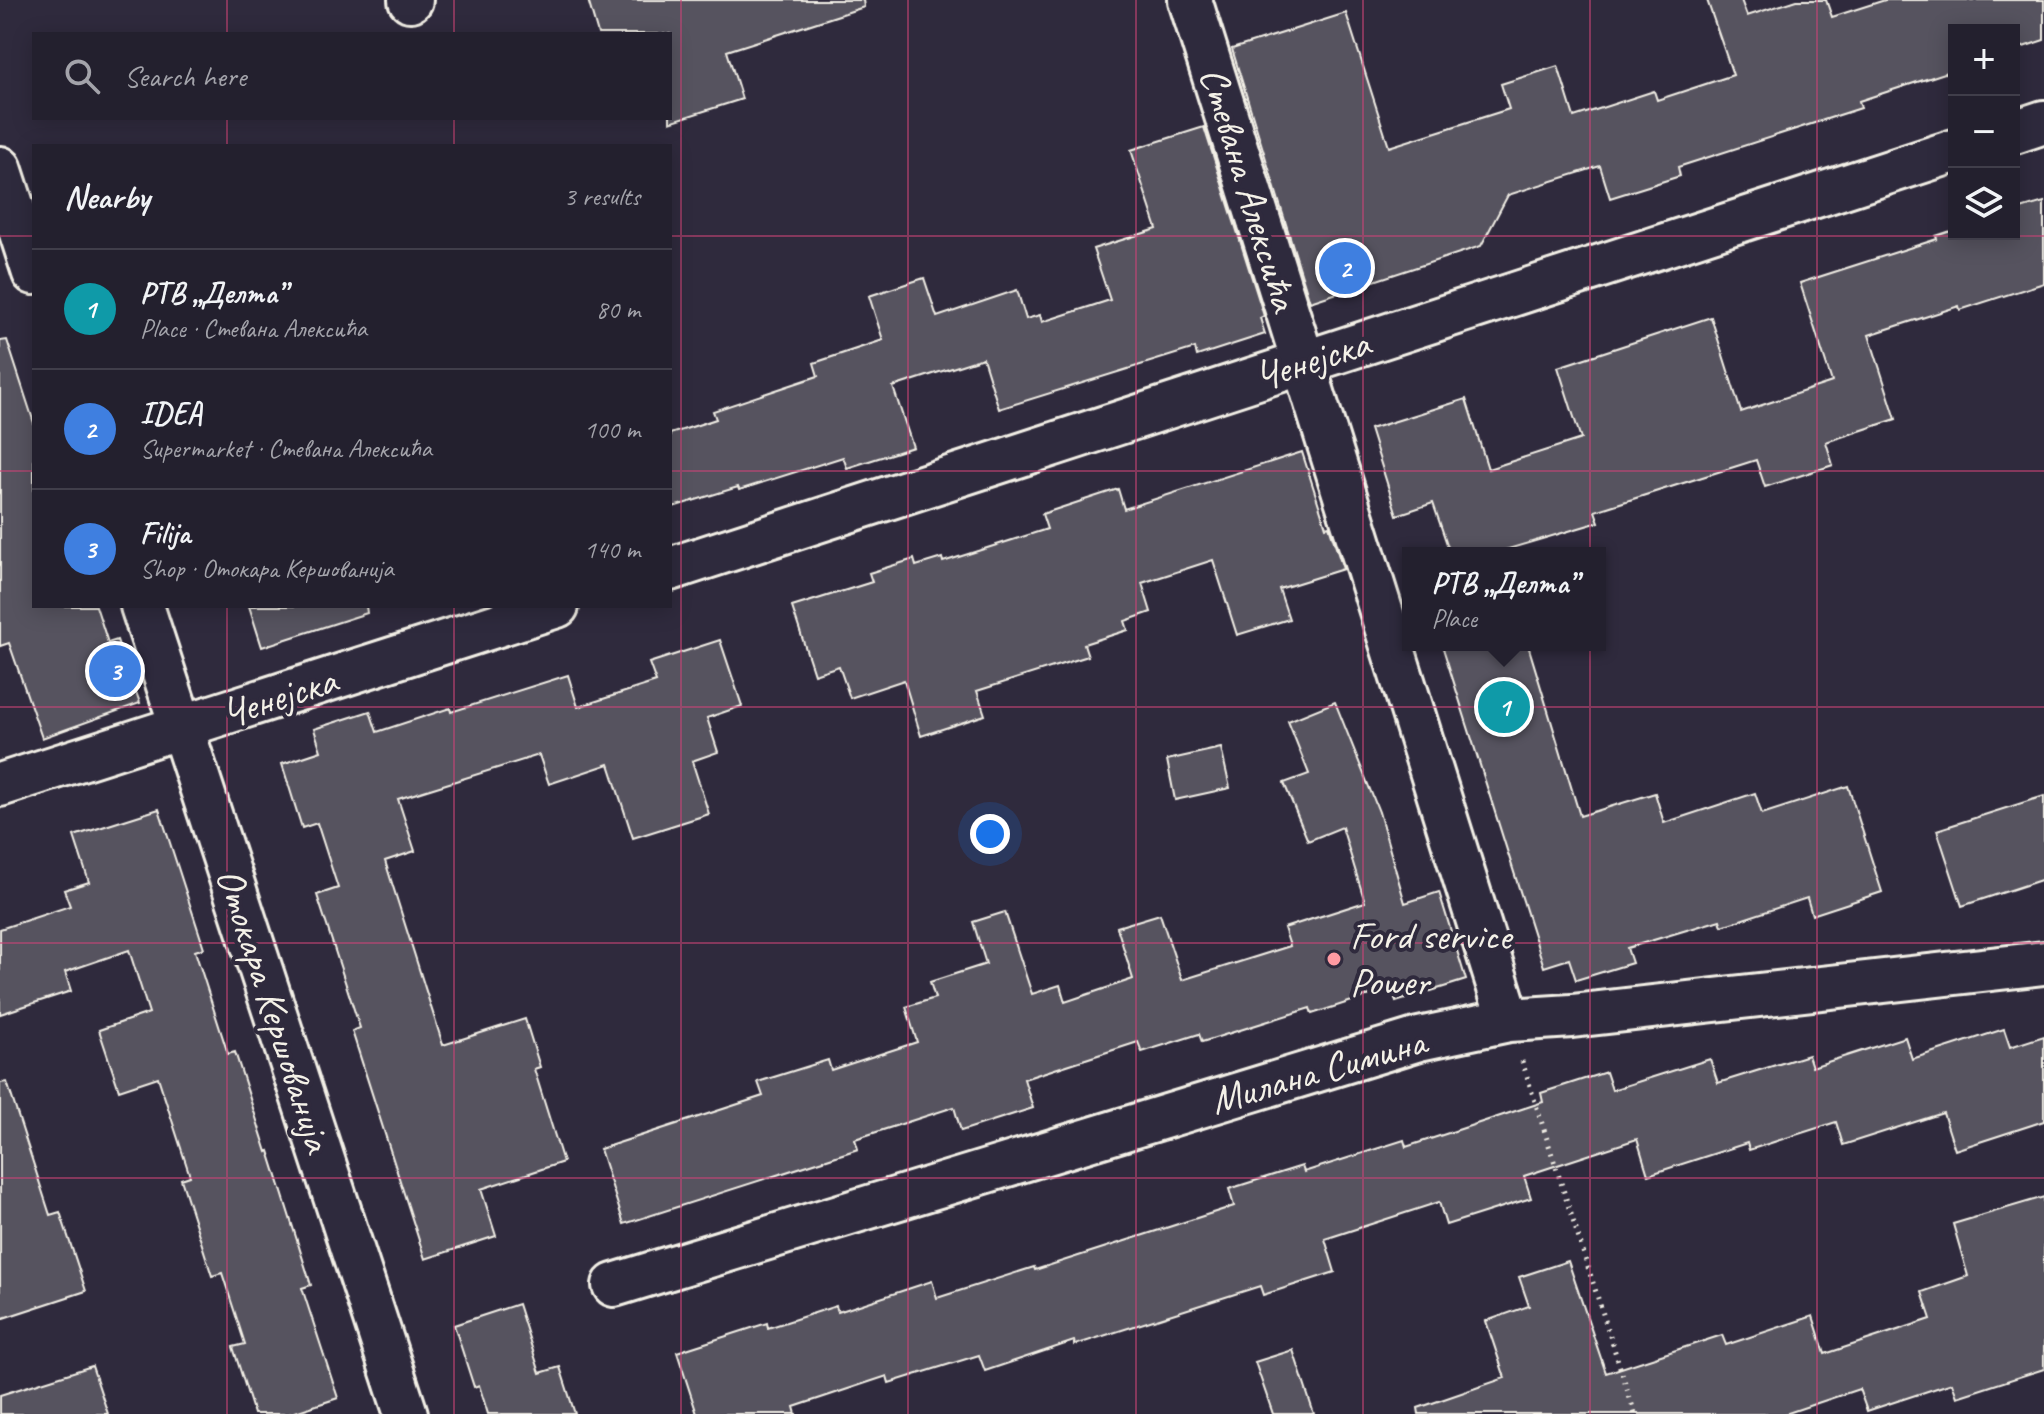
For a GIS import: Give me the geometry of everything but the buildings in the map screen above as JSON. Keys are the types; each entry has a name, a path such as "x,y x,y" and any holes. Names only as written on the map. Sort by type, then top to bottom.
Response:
{"street":[{"name":"Стевана Алексића","path":"1190,0 1509,1020"},
{"path":"2020,130 2044,122"},
{"name":"Ченејска","path":"672,568 1948,153"},
{"path":"0,171 32,267"},
{"name":"Отокара Кершованија","path":"143,608 406,1414"},
{"name":"Ченејска","path":"0,785 551,608"},
{"name":"Милана Симина","path":"614,1285 1419,1039 1509,1020 1572,1016 2044,963"}],"path":[{"path":"1509,1020 1635,1414"}],"place":[{"name":"IDEA","path":"1345,268"},
{"name":"Filija","path":"115,671"},
{"name":"РТВ „Делта”","path":"1504,707"},
{"name":"Ford service Power","path":"1334,959"}]}
